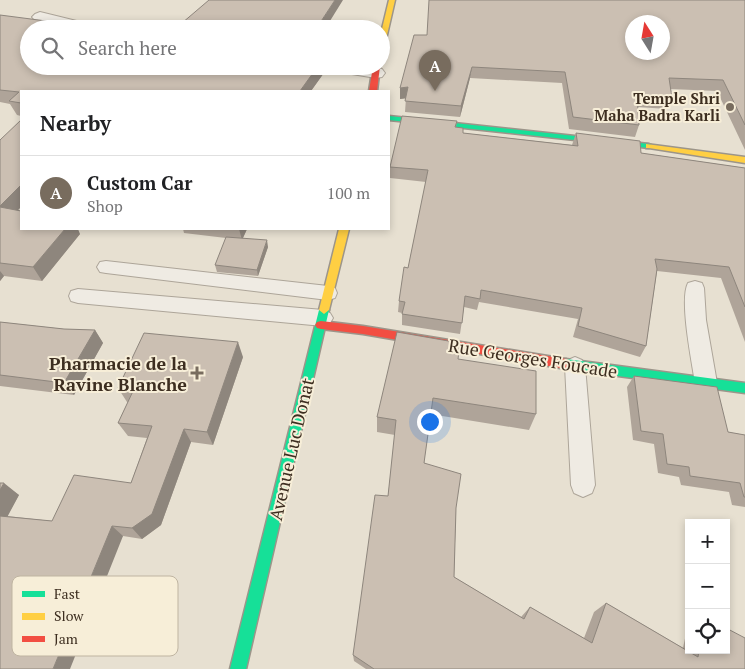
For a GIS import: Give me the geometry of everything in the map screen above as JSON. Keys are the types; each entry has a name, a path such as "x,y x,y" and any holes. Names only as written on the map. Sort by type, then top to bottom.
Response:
{"street":[{"path":"387,20 392,0"},
{"path":"50,6 40,17 53,20"},
{"path":"373,90 376,75"},
{"path":"390,118 602,140 745,160"},
{"name":"Avenue Luc Donat","path":"238,669 344,230"},
{"name":"Rue Georges Foucade","path":"322,321 363,330 575,366 745,388"}],"lane":[{"path":"106,267 328,293"},
{"path":"695,288 696,320 706,383"},
{"path":"78,296 322,321"},
{"path":"575,366 583,486"}],"building":[{"path":"209,0 335,0 322,20 186,20"},
{"path":"429,0 745,0 745,125 723,80 669,78 672,98 637,95 639,125 573,117 565,72 472,67 461,106 405,101 408,87 400,88 414,35 427,35"},
{"path":"0,15 39,20 20,20 20,75 312,75 301,90 20,90 20,103 9,101 19,92 0,90"},
{"path":"402,116 457,121 455,127 463,128 463,133 578,146 576,133 640,141 641,153 745,168 745,307 729,267 655,259 657,269 646,346 578,326 582,308 481,290 480,299 465,296 462,323 402,314 405,302 399,301 404,267 408,268 428,170 390,167"},
{"path":"20,121 20,186 0,206 0,140"},
{"path":"0,207 20,211 20,230 64,230 33,267 0,263"},
{"path":"226,237 267,240 257,270 215,265"},
{"path":"0,322 64,329 95,330 64,383 0,375"},
{"path":"397,332 460,343 458,359 536,371 536,414 433,398 424,463 461,474 456,508 454,577 524,619 530,607 592,643 606,603 685,649 685,654 693,654 698,657 698,654 730,654 730,630 745,638 745,669 374,669 353,655 375,495 388,496 396,420 377,417"},
{"path":"144,333 238,342 207,432 184,429 152,514 132,528 112,526 91,576 12,576 12,656 58,656 53,669 0,669 0,516 52,521 74,475 131,483 152,426 118,423 134,389 118,388"},
{"path":"634,376 717,387 728,432 745,435 745,497 740,483 690,476 689,467 667,464 663,434 641,431"}],"traffic: fast":[{"path":"390,118 649,146"},
{"path":"238,669 324,310"},
{"path":"566,364 745,388"}],"traffic: slow":[{"path":"387,20 392,0"},
{"path":"649,146 745,160"},
{"path":"324,310 344,230"}],"traffic: jam":[{"path":"373,90 376,75"},
{"path":"321,325 363,330 566,364"}],"place":[{"name":"Custom Car","path":"435,91"},
{"name":"Temple Shri Maha Badra Karli","path":"730,107"},
{"name":"Pharmacie de la Ravine Blanche","path":"197,373"}]}
